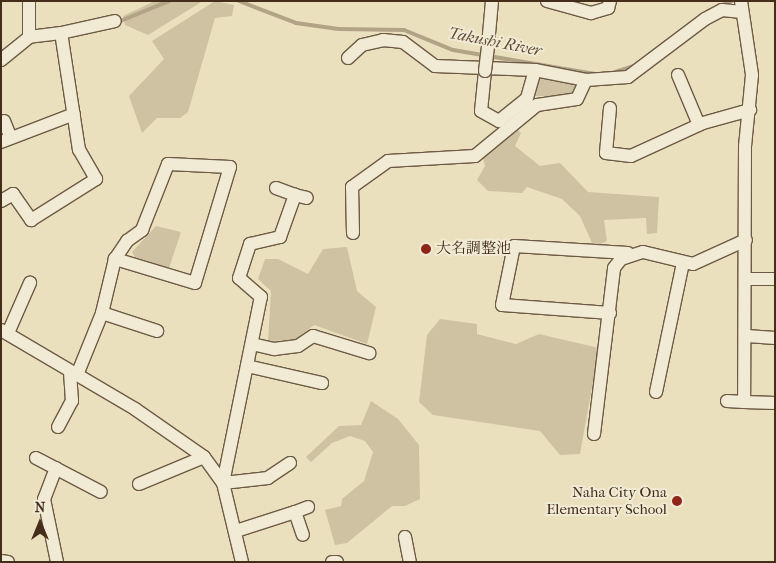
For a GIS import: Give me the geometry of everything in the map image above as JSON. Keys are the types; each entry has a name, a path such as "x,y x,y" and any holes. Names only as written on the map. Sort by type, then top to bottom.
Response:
{"street":[{"path":"29,1 29,37"},
{"path":"492,1 481,110 499,121 527,98 535,70"},
{"path":"547,1 591,13 608,8 610,1"},
{"path":"348,58 362,45 383,40 403,42 435,66 535,70 586,80 628,77 705,20 722,10 741,6 752,75 746,240 748,279 744,402"},
{"path":"1,60 29,37 61,33 115,21"},
{"path":"1,201 13,194 32,220 96,178 79,150 61,33"},
{"path":"678,75 699,125"},
{"path":"353,233 352,187 388,161 475,156 537,105 577,99 586,80"},
{"path":"610,108 606,153 631,156 699,125 750,110"},
{"path":"4,121 6,140 74,114"},
{"path":"58,427 72,401 74,373 102,313 115,259 127,240 142,230 168,164 230,167 195,283 115,259"},
{"path":"223,483 261,298 239,278 250,244 280,237 301,196 276,188"},
{"path":"610,313 502,305 514,246 628,253 643,252 683,263 702,261 746,240"},
{"path":"594,434 614,268 628,253"},
{"path":"656,392 683,263"},
{"path":"748,279 775,279"},
{"path":"30,283 5,331 204,457 223,483 242,562"},
{"path":"102,313 157,331"},
{"path":"252,344 274,349 298,346 312,336 369,353"},
{"path":"747,336 775,338"},
{"path":"247,366 322,383"},
{"path":"727,401 775,403"},
{"path":"139,484 204,457"},
{"path":"36,458 100,492"},
{"path":"223,483 268,478 290,463"},
{"path":"56,468 44,499 57,562"},
{"path":"236,531 308,507"},
{"path":"294,512 303,535"},
{"path":"405,537 410,562"},
{"path":"1,561 8,562"},
{"path":"332,562 337,562"}],"shaded area":[{"path":"155,1 203,1 148,35 125,25 123,16"},
{"path":"215,1 234,5 232,16 215,18 188,112 180,118 157,118 142,133 129,96 164,59 152,41"},
{"path":"539,78 580,85 574,96 534,96"},
{"path":"515,127 521,133 515,146 540,166 560,163 588,192 659,197 657,233 647,234 646,218 604,220 607,241 598,245 592,243 580,216 562,199 527,187 522,193 488,191 477,180 485,166 482,154"},
{"path":"156,226 181,232 169,268 135,257 132,252"},
{"path":"347,247 357,291 376,307 367,344 314,325 295,340 268,341 271,291 258,279 265,259 278,259 308,274 323,249"},
{"path":"440,319 477,324 477,334 516,344 539,334 599,348 580,454 560,455 540,431 433,415 419,402 427,335"},
{"path":"371,401 398,419 419,445 420,499 405,506 392,506 347,543 335,545 325,510 341,506 342,499 364,481 373,452 365,441 350,436 332,443 311,462 306,457 339,426 361,425"}],"waterway":[{"name":"Takushi River","path":"118,22 169,1"},
{"name":"Takushi River","path":"239,1 296,23 339,29 404,30 453,50 595,74"},
{"name":"Takushi River","path":"708,11 731,1"},
{"name":"Takushi River","path":"612,73 634,66"}],"place":[{"name":"大名調整池","path":"426,249"},
{"name":"Naha City Ona Elementary School","path":"677,501"}]}
